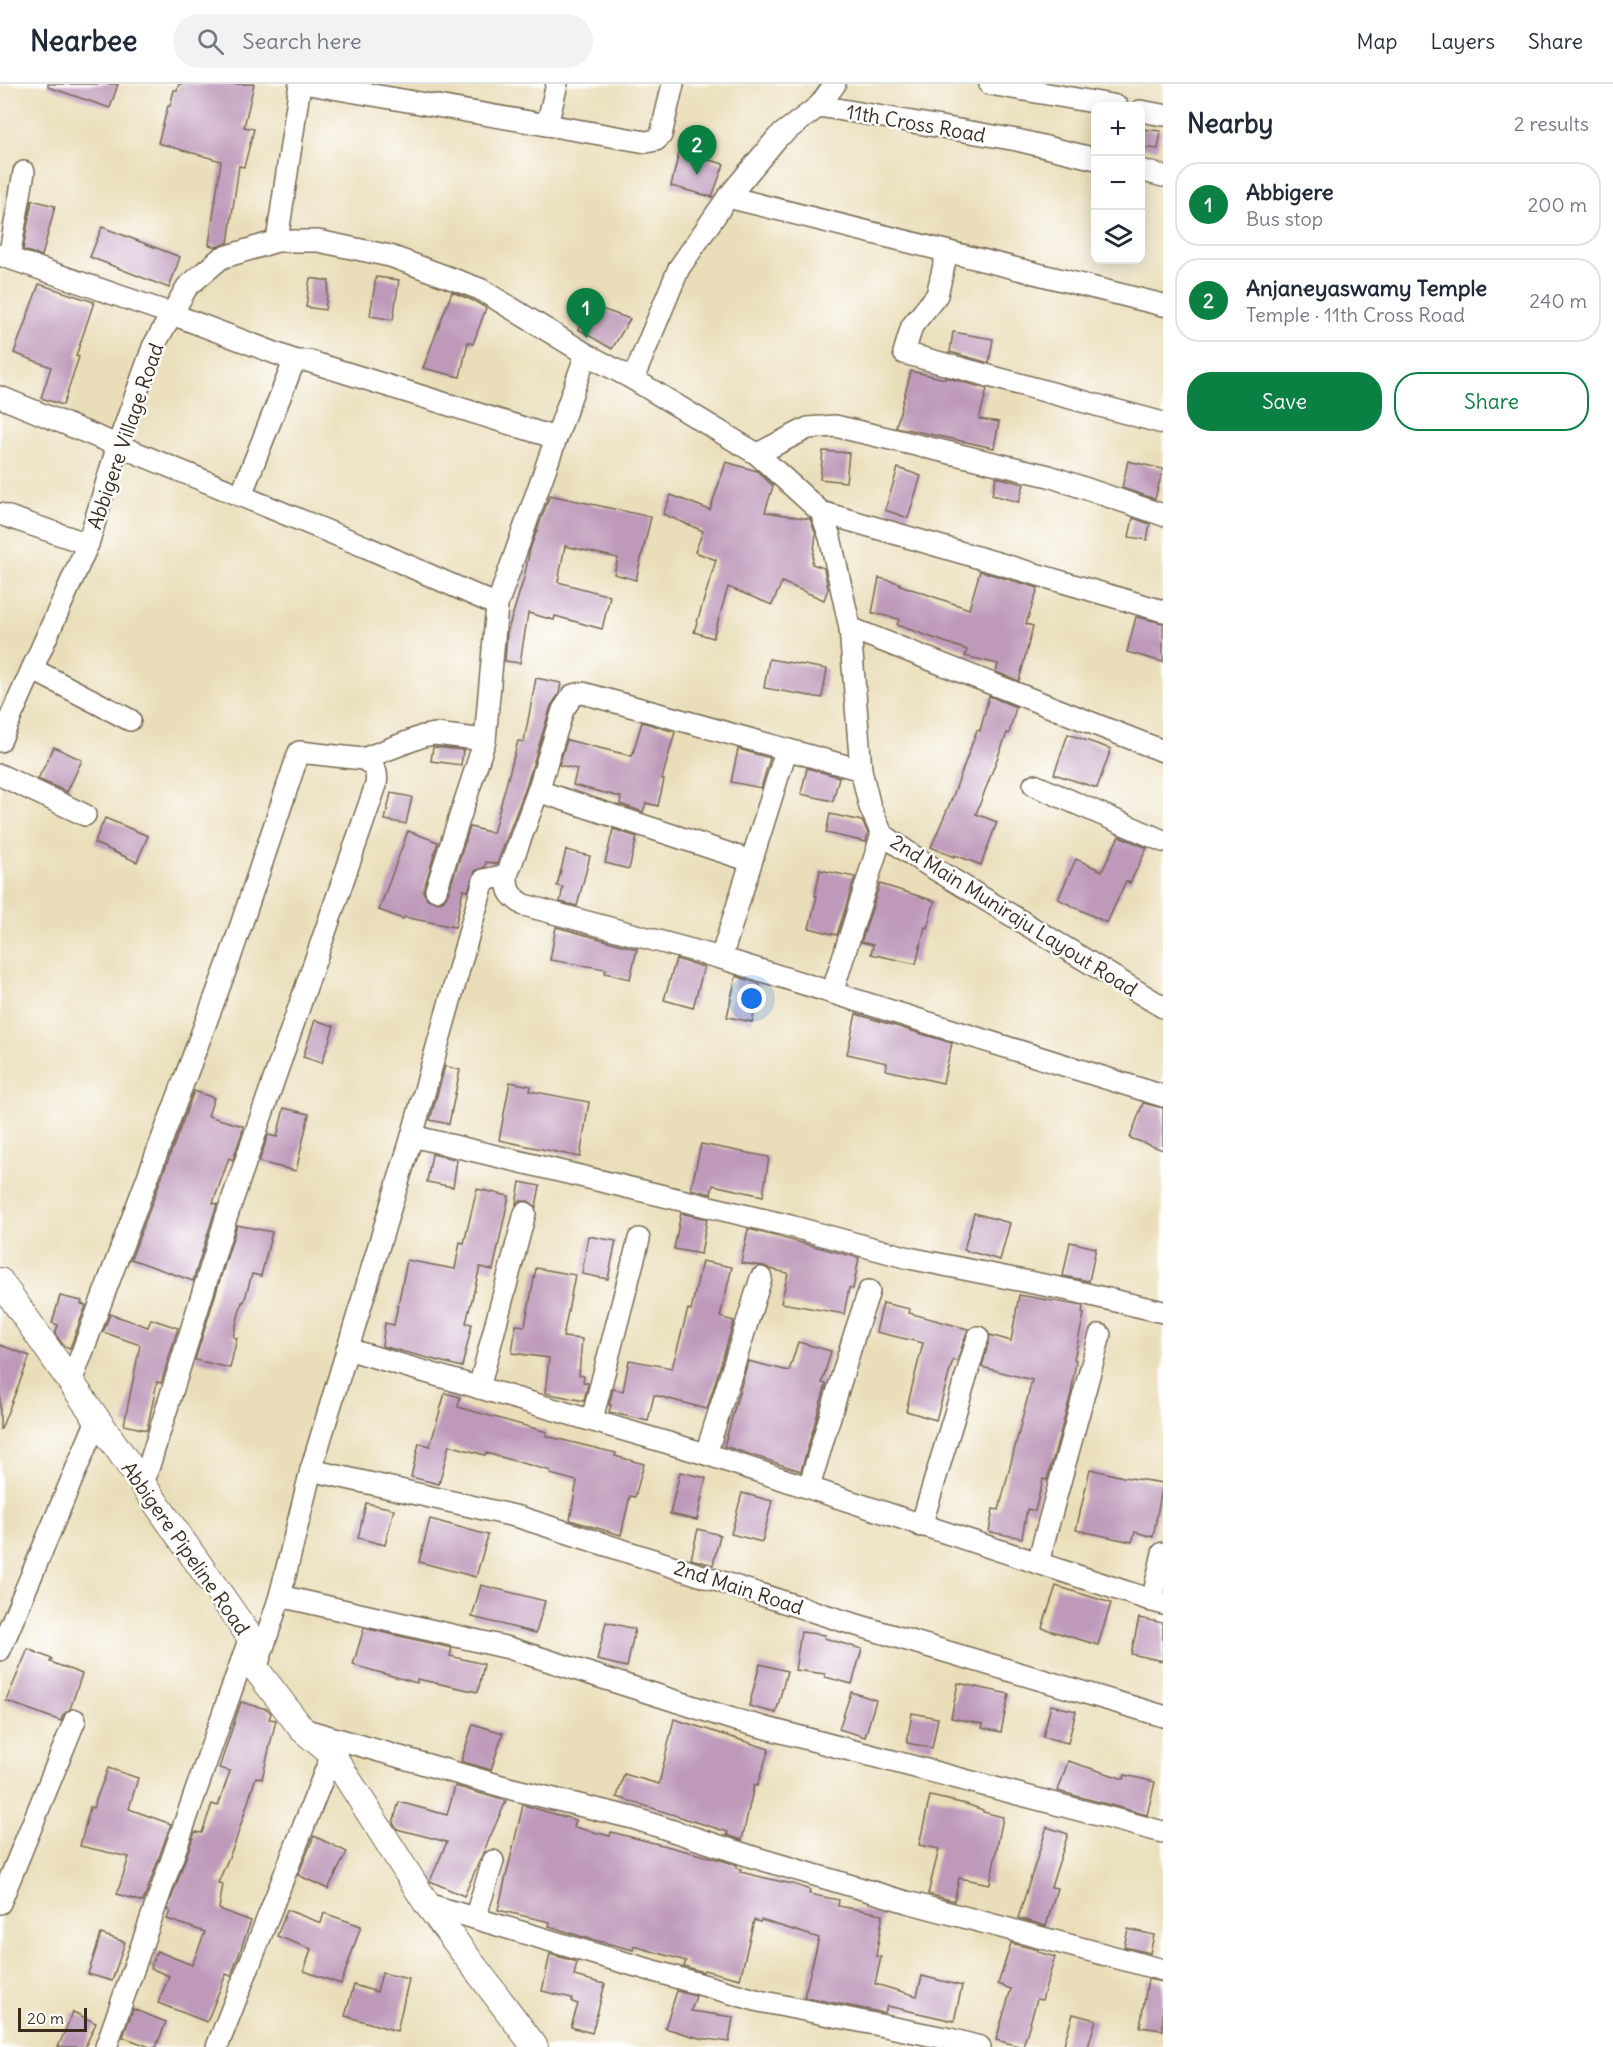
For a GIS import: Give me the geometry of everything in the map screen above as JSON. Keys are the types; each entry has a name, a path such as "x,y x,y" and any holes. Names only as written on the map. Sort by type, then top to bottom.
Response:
{"street":[{"path":"277,241 300,84"},
{"path":"309,84 407,93 547,125 646,142 656,140 662,135 673,84"},
{"path":"547,125 557,84"},
{"path":"819,106 836,84"},
{"path":"990,84 1094,102"},
{"name":"11th Cross Road","path":"633,379 680,268 728,197 778,137 819,106 1017,140 1091,158"},
{"path":"1145,112 1163,115"},
{"path":"1145,171 1163,176"},
{"path":"24,172 4,256 172,314 296,361 308,361 556,438"},
{"path":"728,197 1163,304"},
{"name":"Abbigere Village Road","path":"0,741 88,544 118,446 153,347 187,288 221,258 277,241 318,241 390,256 480,289 586,354 633,379"},
{"path":"947,252 937,294 912,326 904,353 1163,423"},
{"path":"436,890 485,740 497,605 586,354"},
{"path":"241,495 296,361"},
{"name":"2nd Main Muniraju Layout Road","path":"633,379 757,454 821,512 830,537 850,628 861,770 870,807 882,834 915,858 1163,1007"},
{"path":"0,397 241,495 497,605"},
{"path":"757,454 808,428 835,426 1049,476 1163,515"},
{"path":"821,512 1163,611"},
{"path":"0,514 88,544"},
{"path":"850,628 1163,751"},
{"path":"32,669 130,720"},
{"path":"861,770 583,693 573,695 564,710 538,791 507,875 510,895 524,905 721,958 1163,1096"},
{"path":"363,759 423,736 435,734 485,740"},
{"path":"721,958 786,751"},
{"path":"71,1382 230,958 299,752 363,759 372,764 377,772 376,785 226,1218 143,1485"},
{"path":"0,775 85,815"},
{"path":"1034,785 1163,841"},
{"path":"538,791 751,861"},
{"path":"832,993 882,834"},
{"path":"256,1669 280,1596 311,1470 412,1136 484,880 507,875"},
{"path":"412,1136 779,1224 909,1258 1074,1291 1163,1312"},
{"path":"479,1388 525,1213"},
{"path":"592,1419 639,1239"},
{"path":"706,1454 761,1278"},
{"name":"Abbigere Pipeline Road","path":"1,1286 250,1637 256,1669 302,1729 332,1754 427,1904 535,2047"},
{"path":"809,1487 869,1291"},
{"path":"1038,1562 1100,1335"},
{"path":"921,1526 978,1337"},
{"path":"347,1349 706,1454 1157,1602 1163,1553"},
{"path":"2,1642 97,1420"},
{"name":"2nd Main Road","path":"311,1470 519,1517 900,1638 1163,1716"},
{"path":"280,1596 509,1648 732,1719 1163,1832"},
{"path":"106,2047 250,1637"},
{"path":"0,1903 75,1720"},
{"path":"302,1729 512,1789 633,1818 753,1857 908,1902 1163,1970"},
{"path":"217,2047 332,1754"},
{"path":"475,1918 493,1861"},
{"path":"427,1904 759,2001 980,2047"}],"building":[{"path":"48,84 118,84 110,108 48,87"},
{"path":"179,84 254,84 244,127 254,129 244,167 239,166 228,243 216,247 209,245 221,161 158,143 168,106"},
{"path":"1145,129 1161,131 1158,149 1145,148"},
{"path":"679,152 724,164 712,197 671,186"},
{"path":"32,200 55,206 42,256 23,250"},
{"path":"102,227 180,257 169,288 90,257"},
{"path":"376,277 399,280 393,320 370,316"},
{"path":"310,278 329,281 325,310 306,307"},
{"path":"39,284 94,302 63,405 41,398 51,367 14,353"},
{"path":"452,292 486,308 473,344 468,342 460,377 423,368"},
{"path":"590,305 630,319 612,349 578,329"},
{"path":"953,332 993,339 989,363 950,352"},
{"path":"911,371 945,379 945,377 987,389 979,419 999,422 994,448 896,427"},
{"path":"823,451 849,453 846,482 820,479"},
{"path":"1128,461 1163,469 1155,499 1122,488"},
{"path":"726,462 757,471 773,486 765,512 810,519 816,535 812,564 824,568 828,589 824,600 782,582 772,605 728,587 713,638 694,632 716,560 695,552 703,531 663,514 671,495 710,510"},
{"path":"898,468 921,476 908,518 885,510"},
{"path":"996,477 1024,484 1019,502 992,495"},
{"path":"550,495 651,517 636,580 614,574 618,558 565,546 558,582 610,596 602,629 555,616 554,620 528,613 520,663 505,661 507,633 524,578 530,549"},
{"path":"1133,518 1150,524 1147,540 1129,537"},
{"path":"980,571 1038,588 1026,624 1033,626 1019,681 996,672 998,664 965,656 967,650 897,625 899,619 872,613 879,578 900,583 900,585 969,609"},
{"path":"1136,617 1163,623 1163,662 1127,652"},
{"path":"769,659 827,669 822,698 764,688"},
{"path":"536,678 561,683 559,694 551,706 526,787 497,864 486,862 485,867 475,871 468,891 463,890 455,927 404,917 403,919 379,910 408,831 438,842 423,892 427,899 438,903 448,894 470,827 493,833 518,741 524,742"},
{"path":"989,696 1016,707 1009,734 1007,733 976,814 997,822 981,865 931,847 953,796 977,730 980,731"},
{"path":"642,722 675,732 662,779 664,780 658,806 646,803 643,812 620,804 621,797 573,785 577,769 559,765 567,740 632,756"},
{"path":"1068,734 1111,749 1097,788 1054,774"},
{"path":"54,747 82,760 67,792 38,779"},
{"path":"433,747 463,750 461,765 431,761"},
{"path":"738,749 770,758 761,788 731,782"},
{"path":"807,768 839,777 833,801 801,794"},
{"path":"391,793 412,797 406,824 385,820"},
{"path":"830,814 862,821 868,833 866,842 826,833"},
{"path":"105,818 148,836 137,862 94,843"},
{"path":"613,829 637,837 629,869 605,863"},
{"path":"1119,836 1147,848 1130,883 1126,881 1107,923 1058,899 1076,859 1102,871"},
{"path":"566,850 590,856 577,906 560,902 563,887 557,886"},
{"path":"820,870 855,877 837,935 809,928 817,896 815,896"},
{"path":"880,884 935,901 927,928 925,927 916,964 871,954 873,945 861,942"},
{"path":"556,927 637,949 630,979 605,973 606,969 550,960"},
{"path":"676,959 704,967 693,1008 664,1000"},
{"path":"736,976 760,984 752,1022 727,1017"},
{"path":"856,1014 952,1043 943,1083 886,1070 887,1063 847,1054"},
{"path":"315,1020 334,1026 322,1063 303,1057"},
{"path":"445,1066 460,1070 449,1124 430,1120"},
{"path":"510,1082 531,1086 530,1091 589,1102 580,1157 499,1140"},
{"path":"194,1091 214,1098 208,1116 243,1126 243,1129 233,1160 229,1158 213,1203 217,1204 193,1281 131,1259"},
{"path":"1143,1103 1163,1108 1163,1150 1130,1138"},
{"path":"284,1108 309,1114 296,1171 259,1162 268,1135 277,1137"},
{"path":"701,1144 769,1157 763,1196 713,1185 711,1194 691,1189"},
{"path":"432,1154 457,1160 453,1187 427,1182"},
{"path":"520,1182 540,1186 536,1207 528,1201 516,1204"},
{"path":"477,1189 509,1196 493,1270 480,1267 466,1323 472,1324 462,1367 382,1346 385,1323 394,1325 407,1260 455,1269 460,1242 464,1243"},
{"path":"681,1213 707,1219 701,1254 674,1249"},
{"path":"974,1213 1010,1223 1000,1260 964,1250"},
{"path":"237,1225 272,1232 261,1276 252,1274 244,1302 242,1302 233,1337 237,1338 230,1368 195,1360"},
{"path":"748,1229 859,1258 853,1289 849,1288 844,1314 781,1303 788,1273 764,1266 741,1263"},
{"path":"588,1236 616,1241 608,1279 582,1274"},
{"path":"1070,1242 1096,1248 1089,1281 1063,1276"},
{"path":"702,1261 732,1267 720,1317 734,1321 707,1409 654,1395 648,1421 609,1412 613,1389 623,1391 629,1360 672,1368 688,1309 691,1310"},
{"path":"536,1268 575,1275 563,1337 582,1339 579,1375 584,1376 583,1382 588,1383 584,1401 545,1393 549,1358 512,1353 516,1325 525,1326"},
{"path":"1019,1295 1083,1306 1082,1313 1084,1314 1074,1359 1076,1360 1071,1394 1047,1480 1043,1479 1035,1511 1027,1509 1022,1538 989,1532 993,1509 999,1510 1032,1380 982,1367 990,1335 1011,1341"},
{"path":"60,1296 82,1301 81,1304 86,1305 70,1348 64,1346 55,1334 58,1325 52,1323"},
{"path":"883,1303 910,1309 909,1313 968,1329 957,1361 953,1360 936,1420 906,1411 923,1343 876,1332"},
{"path":"110,1314 148,1327 151,1319 178,1328 161,1383 157,1382 147,1430 124,1425 140,1345 103,1332"},
{"path":"798,1342 831,1351 822,1383 826,1384 801,1471 724,1446 748,1361 789,1371"},
{"path":"0,1345 30,1356 1,1429 0,1429"},
{"path":"445,1393 460,1397 458,1407 547,1432 546,1436 616,1453 615,1456 644,1464 635,1497 630,1496 621,1535 570,1520 577,1481 550,1474 551,1471 486,1453 485,1455 449,1445 439,1484 411,1477 419,1443 430,1446"},
{"path":"1090,1469 1163,1483 1153,1537 1135,1532 1132,1542 1076,1530"},
{"path":"680,1472 706,1478 697,1520 670,1514"},
{"path":"742,1493 772,1501 762,1542 731,1534"},
{"path":"366,1503 394,1509 385,1545 358,1538"},
{"path":"430,1519 488,1535 476,1577 419,1562"},
{"path":"698,1529 720,1535 713,1565 691,1559"},
{"path":"481,1585 545,1601 536,1633 472,1617"},
{"path":"1056,1586 1111,1603 1098,1645 1042,1628"},
{"path":"1139,1618 1163,1623 1163,1661 1131,1654"},
{"path":"606,1622 635,1629 627,1667 597,1660"},
{"path":"364,1628 452,1648 450,1656 484,1664 478,1692 417,1679 417,1683 353,1665"},
{"path":"801,1632 825,1635 824,1638 862,1649 852,1684 825,1677 825,1674 795,1670"},
{"path":"28,1649 52,1659 50,1662 82,1674 70,1709 63,1715 61,1721 6,1701"},
{"path":"760,1664 787,1671 776,1713 749,1706"},
{"path":"958,1683 1009,1694 1001,1732 982,1728 983,1724 951,1718"},
{"path":"851,1692 876,1700 865,1737 839,1729"},
{"path":"241,1702 267,1709 271,1713 269,1719 276,1720 262,1779 256,1777 235,1843 218,1883 223,1884 219,1909 251,1921 231,1976 226,1974 207,2022 158,2003 169,1976 150,1968 157,1951 192,1965 205,1932 167,1919 170,1911 167,1910 195,1832 202,1833 212,1804 218,1806 230,1771 219,1768"},
{"path":"1051,1705 1076,1711 1068,1743 1043,1737"},
{"path":"912,1713 938,1718 932,1748 907,1743"},
{"path":"674,1719 769,1749 757,1786 754,1785 742,1840 727,1835 728,1832 617,1797 624,1774 659,1784"},
{"path":"473,1724 503,1733 491,1770 461,1761"},
{"path":"1068,1761 1124,1779 1125,1775 1155,1782 1147,1815 1058,1791"},
{"path":"108,1768 138,1778 129,1809 171,1824 143,1902 117,1894 129,1857 80,1846 90,1807 93,1808"},
{"path":"455,1786 506,1801 464,1896 430,1881 447,1842 397,1829 393,1823 399,1802 447,1815"},
{"path":"930,1796 966,1804 983,1810 983,1812 1003,1817 990,1884 959,1878 954,1901 928,1894 939,1849 919,1845"},
{"path":"523,1805 576,1820 574,1827 610,1836 611,1832 717,1859 737,1865 736,1868 741,1869 740,1872 796,1885 810,1890 809,1894 839,1900 838,1906 883,1914 876,1956 881,1957 875,1984 917,1996 922,1976 962,1986 954,2021 887,2006 885,2013 804,1997 819,1938 761,1920 760,1922 754,1920 740,1979 704,1970 703,1972 684,1966 686,1961 634,1946 633,1950 583,1937 549,1926 550,1922 498,1910"},
{"path":"1047,1827 1068,1834 1051,1887 1057,1888 1046,1926 1018,1918"},
{"path":"314,1836 347,1852 328,1889 298,1875"},
{"path":"287,1910 321,1923 324,1913 361,1926 341,1984 304,1971 311,1949 277,1936"},
{"path":"1128,1929 1154,1935 1150,1953 1124,1947"},
{"path":"101,1934 125,1942 112,1981 88,1974"},
{"path":"1011,1943 1055,1957 1042,2000 1037,1999 1023,2047 996,2040 1011,1989 998,1984"},
{"path":"550,1954 577,1962 574,1976 605,1984 592,2033 571,2027 578,2004 572,2002 572,1998 542,1991"},
{"path":"382,1973 409,1979 397,2031 345,2016 354,1985 377,1992"},
{"path":"1148,1979 1163,1982 1163,2030 1140,2027"},
{"path":"677,1991 696,1996 691,2011 733,2017 729,2042 699,2038 665,2028"},
{"path":"133,2009 166,2022 156,2047 123,2037"},
{"path":"73,2012 96,2023 85,2047 58,2047"},
{"path":"1073,2014 1096,2020 1088,2047 1063,2047"}],"place":[{"name":"Anjaneyaswamy Temple","path":"697,175"},
{"name":"Abbigere","path":"586,338"}]}
